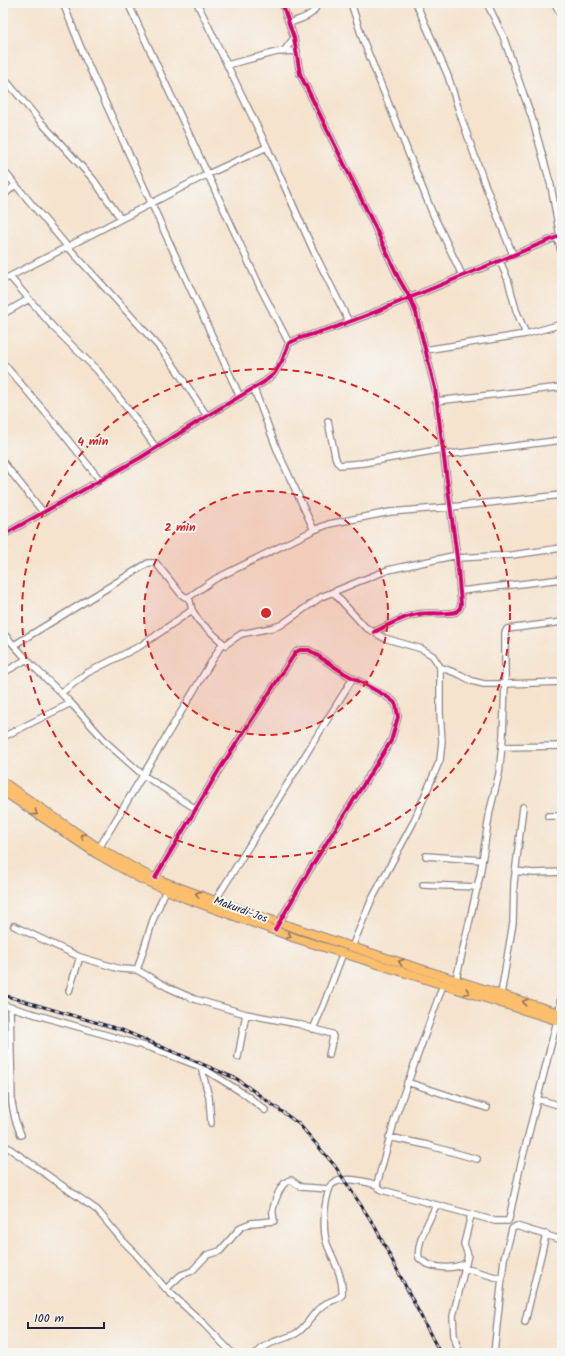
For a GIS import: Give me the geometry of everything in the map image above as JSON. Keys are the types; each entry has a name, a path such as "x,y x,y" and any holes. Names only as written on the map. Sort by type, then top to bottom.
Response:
{"highway":[{"name":"Makurdi-Jos","path":"3,782 100,848 143,873 215,901 352,947 501,994 560,1018"},
{"name":"Makurdi-Jos","path":"3,791 97,854 139,878 166,890 275,930 344,953 443,985 560,1018"}],"street":[{"path":"63,3 85,58 240,397"},
{"path":"128,3 261,289 289,343"},
{"path":"197,3 267,147 314,252 349,322"},
{"path":"282,3 294,38 300,74 416,313 435,388 457,556 461,604 460,608 456,612 418,614 398,619 374,632"},
{"path":"289,24 311,14 316,9 316,3"},
{"path":"351,3 363,40 432,212 462,275"},
{"path":"416,3 448,76 484,182 513,255"},
{"path":"487,3 503,36 532,118 545,164 560,236 562,254"},
{"path":"555,3 562,18"},
{"path":"284,51 294,38"},
{"path":"227,65 284,51 297,51"},
{"path":"3,77 39,120 93,179 121,219"},
{"path":"156,448 135,418 97,370 54,328 29,299 5,278 208,174 267,147"},
{"path":"3,170 67,246 161,349 207,416"},
{"path":"3,196 15,185"},
{"path":"3,535 156,448 254,389 274,374 289,343 333,328 410,298 462,275 560,236"},
{"path":"500,261 508,280 516,310 526,334"},
{"path":"3,314 29,299"},
{"path":"425,350 526,334 562,324"},
{"path":"3,363 57,426 100,480"},
{"path":"436,401 562,387"},
{"path":"254,389 278,452 314,530"},
{"path":"328,421 335,456 340,465 444,452 562,440"},
{"path":"3,462 43,512"},
{"path":"14,645 148,563 156,563 185,597 215,580 314,530 329,524 378,514 562,495"},
{"path":"188,596 192,610 199,621 222,644 228,644 241,634 271,628 281,624 321,597 388,570 457,556 512,555 562,548"},
{"path":"461,592 562,580"},
{"path":"333,592 361,623 384,638 422,649 433,656 440,667 440,713 442,741 440,760 413,824 371,901 352,947"},
{"path":"60,693 87,674 140,646 192,610"},
{"path":"456,980 478,887 490,810 499,774 506,684 505,633 507,630 562,622"},
{"path":"384,638 386,626"},
{"path":"3,633 71,703 108,744 143,775 196,809"},
{"path":"100,848 222,644"},
{"path":"155,878 223,764 296,652 300,650 309,650 353,678 386,696 396,705 398,717 391,741 310,869 275,930"},
{"path":"3,673 27,659"},
{"path":"440,667 477,683 506,684 562,682"},
{"path":"215,901 353,678"},
{"path":"3,737 71,703"},
{"path":"502,746 562,746"},
{"path":"501,994 513,923 515,871 522,807"},
{"path":"548,816 562,816"},
{"path":"426,856 482,860"},
{"path":"515,871 534,873 562,872"},
{"path":"423,885 478,887"},
{"path":"137,970 153,920 166,890"},
{"path":"14,926 80,957 120,969 137,970 169,988 194,999 246,1014 333,1035 329,1055"},
{"path":"313,1029 344,953"},
{"path":"69,991 80,957"},
{"path":"377,1185 389,1137 407,1082 443,985"},
{"path":"257,1353 264,1346 296,1333 310,1320 320,1307 342,1295 340,1278 324,1229 329,1189 330,1185 334,1182 346,1180 363,1181 377,1185 382,1190 471,1215 495,1221 505,1221 509,1219 537,1100 560,1018 562,988"},
{"path":"3,1005 151,1048 201,1067 246,1095 265,1110"},
{"path":"10,1007 12,1103 15,1119 21,1135"},
{"path":"238,1057 246,1014"},
{"path":"201,1067 209,1096 212,1123"},
{"path":"407,1082 487,1108"},
{"path":"537,1100 562,1106"},
{"path":"389,1137 426,1145 477,1159"},
{"path":"3,1144 97,1210 166,1289 204,1324 232,1353"},
{"path":"166,1289 181,1275 192,1271 207,1255 220,1250 241,1227 251,1223 274,1221 273,1208 285,1182 291,1180 304,1188 329,1189"},
{"path":"436,1205 420,1243 418,1252 419,1258 425,1263 445,1268 464,1266 502,1279"},
{"path":"459,1353 454,1336 453,1316 464,1266 468,1255 465,1240 471,1215"},
{"path":"494,1353 505,1253 509,1236 514,1226 546,1234 562,1240"},
{"path":"525,1322 546,1234"}],"railway":[{"path":"3,995 122,1030 237,1079 299,1124 335,1166 374,1225 440,1353"}],"cycle path":[{"path":"282,3 294,38 300,74 416,313 435,388 457,558 461,604 460,608 456,612 423,613 412,615 374,632"},
{"path":"3,535 140,458 264,382 274,374 282,361 289,343 370,314 562,235"},
{"path":"155,878 219,770 296,652 300,650 309,650 344,673 394,702 398,717 391,741 310,869 275,930"}]}
